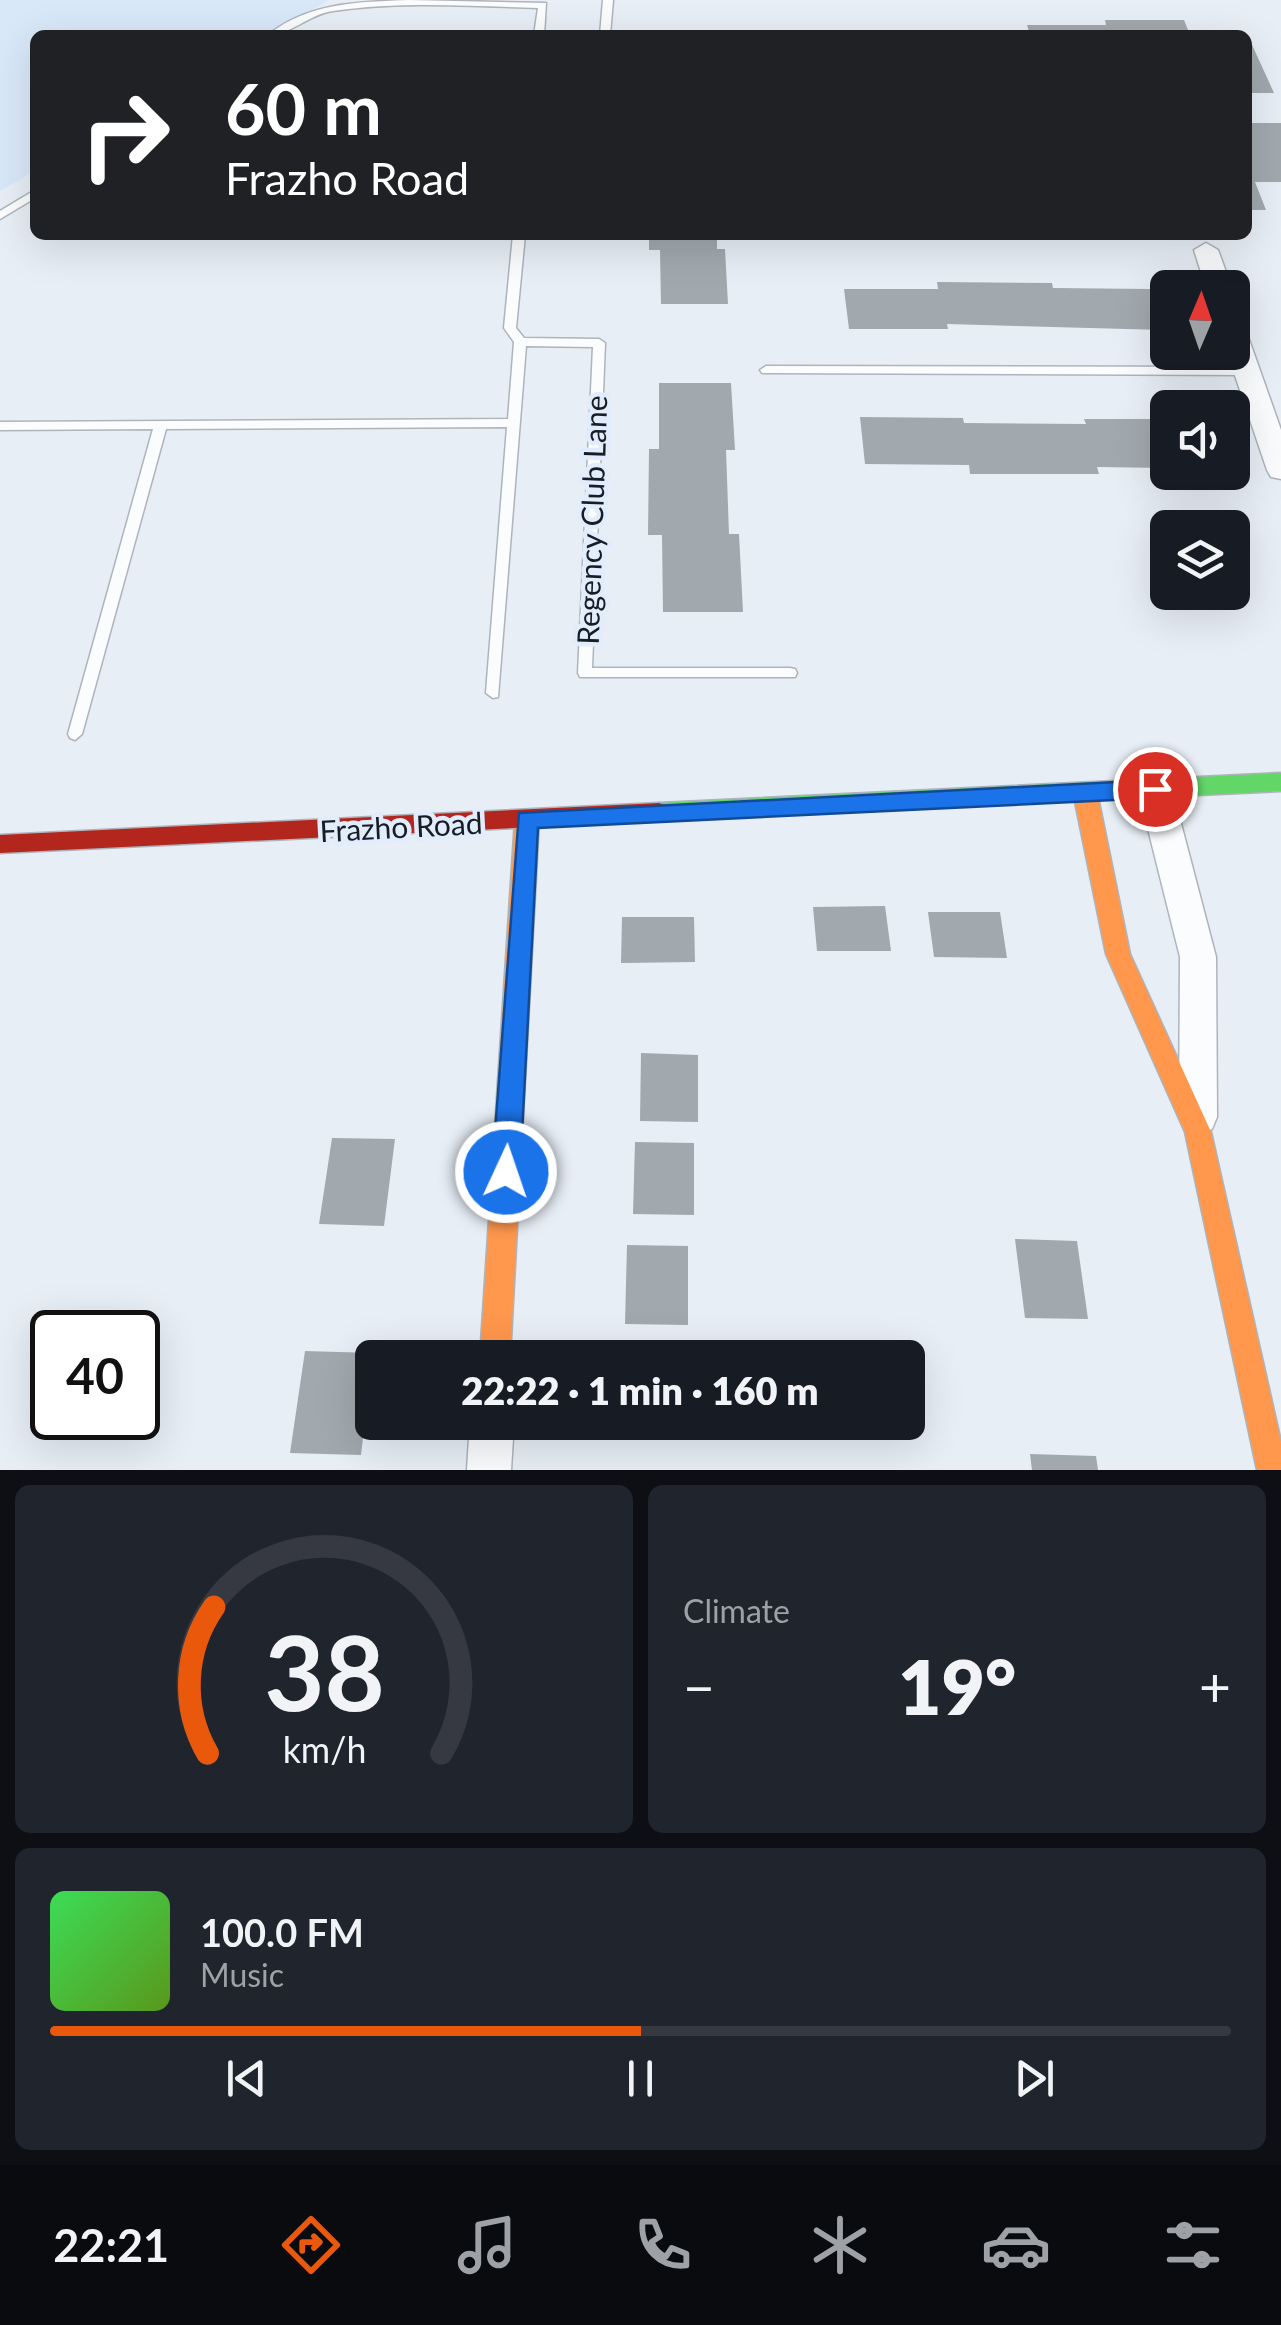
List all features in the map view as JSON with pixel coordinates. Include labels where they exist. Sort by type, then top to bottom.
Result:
[{"type":"street","points":[[1206,250],[1212,270]]},
{"type":"street","points":[[1247,371],[1281,470]]},
{"type":"street","name":"Frazho Road","points":[[0,844],[1281,782]]},
{"type":"street","points":[[1155,789],[1198,957],[1198,1132]]},
{"type":"street","points":[[1085,792],[1118,954],[1198,1132],[1272,1470]]},
{"type":"street","points":[[497,1340],[527,820]]},
{"type":"street","points":[[489,1470],[491,1440]]},
{"type":"lane","points":[[605,30],[608,0]]},
{"type":"lane","points":[[281,30],[328,8],[450,2],[543,5],[540,30]]},
{"type":"lane","points":[[0,216],[30,196]]},
{"type":"lane","points":[[492,693],[520,342],[510,328],[519,240]]},
{"type":"lane","name":"Regency Club Lane","points":[[520,342],[598,343],[585,673],[790,673]]},
{"type":"lane","points":[[766,370],[1247,371]]},
{"type":"lane","points":[[0,426],[513,423]]},
{"type":"lane","points":[[75,734],[160,424]]},
{"type":"shaded area","points":[[0,0],[329,0],[278,30],[30,30],[30,174],[0,191]]},
{"type":"building","points":[[1105,20],[1184,20],[1188,30],[1028,30],[1027,25],[1106,25]]},
{"type":"building","points":[[1252,45],[1274,93],[1252,93]]},
{"type":"building","points":[[1252,123],[1281,123],[1281,182],[1255,182],[1266,210],[1252,210]]},
{"type":"building","points":[[649,240],[717,240],[717,249],[725,249],[728,304],[661,304],[660,250],[649,250]]},
{"type":"building","points":[[937,282],[1150,289],[1150,330],[947,324],[948,329],[849,329],[844,289],[938,289]]},
{"type":"building","points":[[659,383],[731,383],[735,450],[726,450],[729,534],[739,534],[743,612],[663,612],[662,535],[648,535],[649,449],[659,449]]},
{"type":"building","points":[[860,417],[1086,424],[1084,419],[1150,419],[1150,468],[1097,467],[1099,474],[970,474],[969,465],[865,464]]},
{"type":"building","points":[[885,906],[891,951],[817,951],[813,907]]},
{"type":"building","points":[[928,912],[1000,912],[1007,958],[934,957]]},
{"type":"building","points":[[622,917],[694,917],[695,962],[621,963]]},
{"type":"building","points":[[641,1053],[698,1055],[698,1122],[640,1121]]},
{"type":"building","points":[[332,1138],[395,1139],[384,1226],[319,1224]]},
{"type":"building","points":[[635,1142],[694,1143],[694,1215],[633,1214]]},
{"type":"building","points":[[1015,1239],[1077,1241],[1088,1319],[1025,1318]]},
{"type":"building","points":[[627,1245],[688,1246],[688,1325],[625,1324]]},
{"type":"building","points":[[305,1351],[355,1352],[355,1440],[363,1440],[361,1455],[290,1453]]},
{"type":"building","points":[[1030,1454],[1096,1456],[1098,1470],[1032,1470]]},
{"type":"traffic: fast","points":[[659,812],[1281,782]]},
{"type":"traffic: slow","points":[[1085,792],[1118,954],[1198,1132],[1272,1470]]},
{"type":"traffic: slow","points":[[496,1340],[527,820]]},
{"type":"traffic: jam","points":[[0,844],[659,812]]},
{"type":"route","points":[[506,1172],[527,820],[1155,789]]}]
